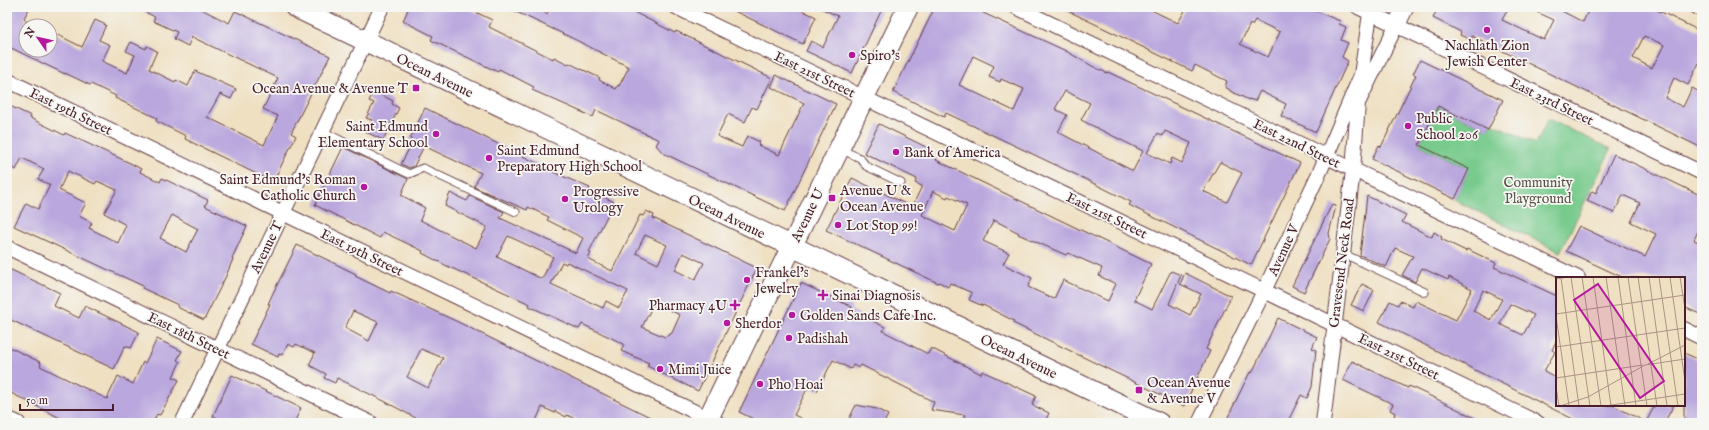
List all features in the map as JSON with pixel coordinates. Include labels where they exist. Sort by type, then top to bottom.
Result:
[{"type":"main road","name":"Ocean Avenue","points":[[295,7],[1159,423]]},
{"type":"main road","name":"Avenue U","points":[[711,421],[791,247],[865,98],[908,7]]},
{"type":"street","name":"Avenue T","points":[[182,423],[382,7]]},
{"type":"street","name":"East 21st Street","points":[[676,7],[1538,423]]},
{"type":"street","name":"East 22nd Street","points":[[1016,7],[1576,277]]},
{"type":"street","points":[[1396,26],[1405,7]]},
{"type":"street","points":[[1697,7],[1702,9]]},
{"type":"street","name":"Avenue V","points":[[1199,423],[1264,291],[1361,75],[1366,9]]},
{"type":"street","name":"East 23rd Street","points":[[1366,9],[1396,26],[1702,173]]},
{"type":"street","name":"Gravesend Neck Road","points":[[1323,423],[1333,324],[1353,170],[1358,103],[1396,26]]},
{"type":"street","name":"East 19th Street","points":[[7,80],[711,421]]},
{"type":"street","name":"East 18th Street","points":[[7,247],[371,423]]},
{"type":"street","points":[[1685,330],[1702,338]]},
{"type":"street","points":[[7,418],[18,423]]},
{"type":"lane","points":[[322,131],[409,174],[423,168],[516,212]]},
{"type":"lane","points":[[839,149],[860,158],[866,166],[901,183]]},
{"type":"lane","points":[[1342,252],[1425,292]]},
{"type":"green space","name":"Community Playground","points":[[1438,106],[1488,130],[1492,123],[1536,144],[1548,119],[1611,149],[1560,252],[1454,200],[1469,169],[1419,145]]},
{"type":"building","points":[[10,7],[30,7],[24,18],[18,18],[18,51],[7,46],[7,13]]},
{"type":"building","points":[[135,7],[197,7],[229,23],[235,11],[330,56],[291,133],[296,136],[273,182],[185,139],[186,136],[156,121],[157,118],[115,98],[116,96],[32,58],[58,58],[58,35],[82,47],[95,20],[106,25],[99,40],[110,45],[102,61],[127,73],[135,55],[126,51],[131,42],[146,49],[147,46],[157,51],[149,69],[175,82],[176,80],[188,86],[195,71],[236,89],[231,99],[220,94],[207,117],[264,145],[278,116],[263,109],[278,78],[192,37],[188,46],[174,39],[177,32],[153,21],[155,17]]},
{"type":"building","points":[[409,7],[465,7],[492,20],[489,27],[553,59],[554,57],[568,64],[569,63],[600,78],[599,80],[616,89],[629,67],[506,7],[532,7],[547,14],[551,7],[624,7],[675,33],[676,31],[772,78],[757,109],[752,107],[745,122],[728,114],[717,136],[742,147],[747,136],[760,142],[758,145],[779,155],[804,103],[771,87],[776,75],[836,104],[785,211],[663,153],[656,145],[659,140],[596,110],[593,117],[532,90],[534,87],[499,69],[498,72],[431,40],[433,36],[403,21]]},
{"type":"building","points":[[726,7],[795,7],[816,17],[803,44]]},
{"type":"building","points":[[818,7],[883,7],[852,73],[806,51],[811,41],[823,47],[838,16]]},
{"type":"building","points":[[935,7],[976,7],[982,10],[981,12],[1064,50],[1094,67],[1107,73],[1108,72],[1300,163],[1251,265],[1129,205],[1131,202],[1081,177],[946,113],[944,117],[893,92]],"holes":[[[973,56],[994,66],[989,77],[1000,82],[1001,79],[1024,89],[1014,111],[959,85]],[[1065,91],[1090,103],[1081,120],[1143,151],[1133,171],[1058,132],[1067,115],[1055,109]],[[1165,131],[1191,143],[1182,163],[1172,158],[1170,164],[1147,153],[1158,133],[1163,136]],[[1220,162],[1242,173],[1227,202],[1203,191]]]},
{"type":"building","points":[[1060,7],[1145,7],[1178,23],[1187,7],[1306,7],[1340,21],[1339,24],[1346,27],[1341,40],[1348,43],[1342,57],[1348,61],[1316,132],[1281,116],[1286,104],[1260,91],[1255,101],[1249,100],[1225,87],[1227,81],[1195,65],[1192,71]],"holes":[[[1255,20],[1280,32],[1268,57],[1240,44],[1250,24],[1252,25]]]},
{"type":"building","points":[[1438,7],[1509,7],[1502,20],[1544,40],[1554,20],[1526,7],[1554,7],[1583,22],[1590,7],[1651,7],[1702,32],[1702,64],[1699,63],[1688,85],[1674,78],[1665,98],[1683,107],[1692,88],[1702,93],[1702,148],[1472,36],[1471,40],[1460,35],[1461,32],[1433,18]],"holes":[[[1644,36],[1664,45],[1652,68],[1633,58]]]},
{"type":"building","name":"Public School 206","points":[[1420,60],[1503,100],[1488,130],[1438,106],[1419,145],[1469,169],[1455,199],[1372,159],[1379,145],[1381,147],[1416,75],[1413,74]]},
{"type":"building","points":[[374,91],[393,101],[392,104],[399,108],[383,140],[366,132],[372,120],[366,118],[374,103],[369,101]]},
{"type":"building","points":[[10,106],[64,135],[65,133],[132,164],[141,169],[140,172],[160,182],[162,178],[208,200],[205,206],[247,226],[232,258],[233,259],[226,276],[204,320],[177,307],[178,305],[142,288],[143,286],[14,226],[26,203],[38,209],[50,185],[38,179],[44,169],[22,158],[16,170],[7,165],[7,111]],"holes":[[[68,171],[95,184],[97,181],[117,190],[104,213],[126,225],[118,243],[89,228],[92,223],[79,216],[86,203],[59,190]],[[172,215],[198,229],[186,252],[160,238]]]},
{"type":"building","points":[[425,108],[547,168],[546,169],[590,188],[589,190],[614,202],[589,252],[591,253],[588,259],[612,271],[640,215],[643,216],[646,211],[654,215],[653,218],[757,268],[698,391],[647,366],[649,363],[621,351],[624,344],[582,324],[579,329],[529,306],[530,304],[445,265],[422,253],[423,251],[383,232],[380,238],[315,205],[343,147],[408,179],[401,195],[425,208],[420,220],[476,248],[487,227],[445,206],[450,193],[467,201],[470,196],[504,212],[500,218],[576,253],[583,238],[547,220],[549,217],[528,207],[527,210],[474,187],[481,173],[424,146],[414,166],[409,168],[401,164],[413,141],[410,139]],"holes":[[[645,235],[667,245],[658,264],[636,253]],[[508,236],[553,257],[542,279],[497,257]],[[683,253],[704,263],[695,280],[675,270]],[[562,262],[566,264],[567,262],[628,291],[619,308],[606,301],[603,308],[551,284]],[[653,305],[662,309],[663,307],[680,315],[672,333],[665,337],[642,327]]]},
{"type":"building","points":[[879,124],[928,148],[926,154],[937,159],[936,160],[1151,264],[1134,300],[1152,309],[1171,271],[1181,275],[1169,304],[1190,315],[1201,294],[1180,284],[1185,273],[1231,296],[1206,349],[1210,351],[1184,406],[1013,323],[1014,321],[983,305],[969,300],[972,293],[950,283],[948,287],[939,282],[938,283],[826,230],[852,178],[912,207],[922,186],[915,183],[917,179],[864,153]],"holes":[[[933,191],[967,205],[955,231],[922,215]],[[994,220],[1019,233],[1018,234],[1066,255],[1068,253],[1102,268],[1099,276],[1116,284],[1108,301],[1063,280],[1054,299],[1028,287],[1032,278],[1003,264],[1009,253],[983,241]]]},
{"type":"building","points":[[1614,154],[1702,196],[1702,222],[1694,240],[1702,244],[1702,315],[1685,307],[1685,277],[1622,277],[1566,251],[1579,226],[1645,257],[1656,234],[1631,222],[1640,203],[1623,195],[1614,213],[1587,201],[1592,191],[1596,193]]},
{"type":"building","points":[[1367,196],[1406,215],[1402,222],[1432,237],[1434,232],[1442,237],[1441,239],[1466,251],[1467,249],[1496,263],[1494,267],[1556,296],[1556,341],[1552,350],[1555,352],[1544,371],[1556,377],[1556,406],[1614,406],[1646,422],[1654,406],[1673,406],[1664,423],[1581,423],[1379,322],[1390,301],[1398,305],[1400,301],[1413,307],[1416,301],[1456,320],[1472,289],[1449,277],[1448,280],[1422,268],[1415,282],[1402,275],[1413,256],[1395,248],[1386,267],[1360,255]],"holes":[[[1483,290],[1502,299],[1491,320],[1473,311]],[[1510,304],[1534,315],[1523,335],[1500,324]]]},
{"type":"building","points":[[1332,204],[1336,206],[1329,233],[1330,239],[1304,292],[1292,286]]},
{"type":"building","points":[[297,245],[356,274],[355,276],[390,293],[391,291],[458,322],[662,423],[584,423],[567,415],[566,417],[555,411],[555,413],[542,407],[535,423],[425,423],[337,378],[335,383],[324,378],[326,374],[309,365],[315,353],[296,344],[294,347],[288,344],[282,355],[279,354],[278,357],[251,344],[270,304],[268,304]],"holes":[[[353,311],[378,322],[369,341],[345,328]],[[421,349],[443,358],[428,388],[407,377]]]},
{"type":"building","points":[[7,268],[60,293],[54,306],[79,318],[85,306],[139,332],[131,348],[125,346],[114,369],[7,318]]},
{"type":"building","points":[[801,283],[852,307],[851,310],[885,327],[883,331],[928,354],[931,348],[981,374],[982,371],[1036,396],[1032,405],[1049,413],[1044,423],[961,423],[965,415],[931,410],[934,402],[861,365],[859,368],[853,365],[851,369],[833,360],[817,391],[808,387],[794,415],[811,423],[762,423],[739,412]]},
{"type":"building","points":[[1362,284],[1374,290],[1364,311],[1351,305]]},
{"type":"building","points":[[1278,318],[1317,337],[1312,348],[1316,350],[1312,387],[1307,398],[1301,395],[1287,423],[1225,423],[1250,372],[1252,373]]},
{"type":"building","points":[[157,339],[182,351],[177,360],[180,362],[173,377],[179,380],[160,415],[157,414],[153,423],[70,423],[7,391],[7,346],[40,362],[40,366],[107,399],[118,376],[133,384],[143,362],[145,363]]},
{"type":"building","points":[[1685,353],[1702,361],[1702,423],[1684,423]]},
{"type":"building","points":[[1352,361],[1408,388],[1409,386],[1485,423],[1407,423],[1394,416],[1395,413],[1390,410],[1393,404],[1343,380]]},
{"type":"building","points":[[232,375],[301,408],[294,423],[215,423],[218,418],[213,416]]},
{"type":"building","points":[[856,405],[877,409],[888,415],[884,423],[847,423]]},
{"type":"place","name":"Nachlath Zion Jewish Center","points":[[1487,30]]},
{"type":"place","name":"Spiro's","points":[[852,55]]},
{"type":"place","name":"Ocean Avenue & Avenue T","points":[[416,88]]},
{"type":"place","name":"Public School 206","points":[[1408,126]]},
{"type":"place","name":"Saint Edmund Elementary School","points":[[436,134]]},
{"type":"place","name":"Bank of America","points":[[896,152]]},
{"type":"place","name":"Saint Edmund Preparatory High School","points":[[489,158]]},
{"type":"place","name":"Saint Edmund's Roman Catholic Church","points":[[364,187]]},
{"type":"place","name":"Avenue U & Ocean Avenue","points":[[832,198]]},
{"type":"place","name":"Progressive Urology","points":[[565,199]]},
{"type":"place","name":"Lot Stop 99!","points":[[838,225]]},
{"type":"place","name":"Frankel's Jewelry","points":[[747,280]]},
{"type":"place","name":"Sinai Diagnosis","points":[[823,295]]},
{"type":"place","name":"Pharmacy 4U","points":[[735,305]]},
{"type":"place","name":"Golden Sands Cafe Inc.","points":[[792,315]]},
{"type":"place","name":"Sherdor","points":[[727,323]]},
{"type":"place","name":"Padishah","points":[[789,338]]},
{"type":"place","name":"Mimi Juice","points":[[660,369]]},
{"type":"place","name":"Pho Hoai","points":[[760,384]]},
{"type":"place","name":"Ocean Avenue & Avenue V","points":[[1139,390]]}]
